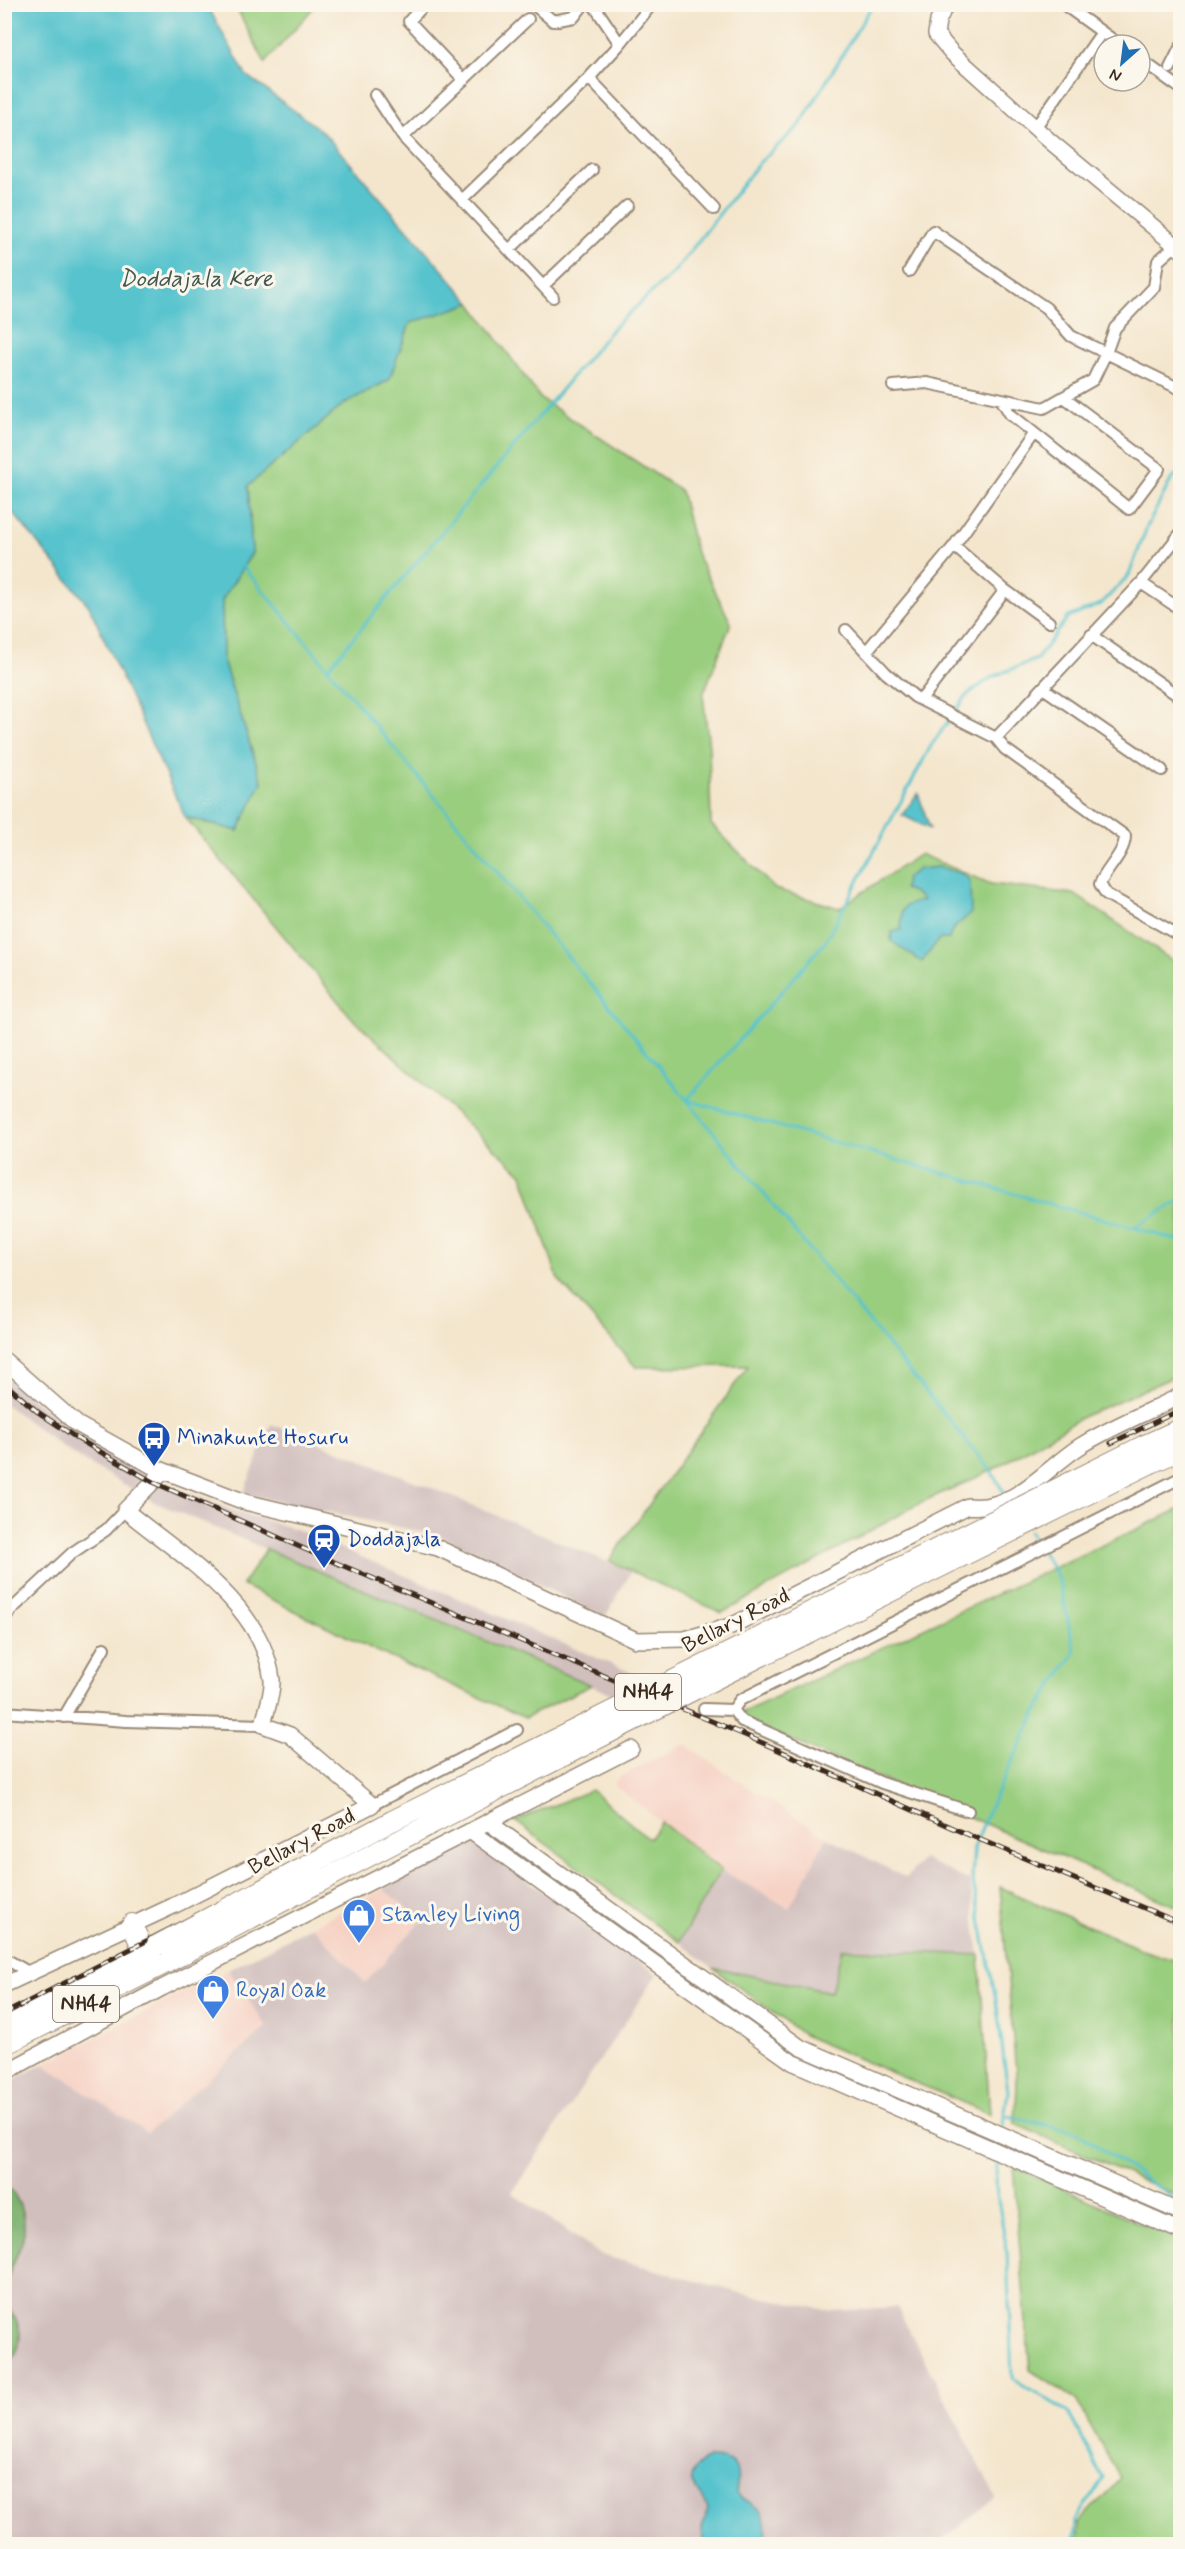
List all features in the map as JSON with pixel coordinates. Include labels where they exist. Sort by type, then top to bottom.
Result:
[{"type":"highway","name":"Bellary Road","points":[[4,2045],[168,1962],[394,1841],[1148,1454],[1180,1429]]},
{"type":"highway","name":"Bellary Road","points":[[150,1949],[392,1821],[1148,1454],[1180,1450]]},
{"type":"highway","points":[[132,1924],[150,1949]]},
{"type":"highway","name":"NH44","points":[[4,2025],[150,1949]]},
{"type":"street","points":[[425,4],[409,21],[464,80]]},
{"type":"street","points":[[532,4],[553,21],[574,16],[584,4]]},
{"type":"street","points":[[593,4],[620,44]]},
{"type":"street","points":[[462,200],[589,78],[652,4]]},
{"type":"street","points":[[893,386],[927,383],[1044,408],[1093,380],[1106,353],[1114,328],[1154,287],[1158,261],[1178,247],[1035,128],[952,53],[936,33],[938,21],[946,4]]},
{"type":"street","points":[[1035,128],[1102,32],[1063,4]]},
{"type":"street","points":[[403,137],[528,19]]},
{"type":"street","points":[[1170,68],[1180,48]]},
{"type":"street","points":[[1152,67],[1180,87]]},
{"type":"street","points":[[589,78],[714,209]]},
{"type":"street","points":[[375,95],[403,137],[553,297]]},
{"type":"street","points":[[509,250],[592,170]]},
{"type":"street","points":[[543,286],[627,206]]},
{"type":"street","points":[[909,271],[933,231],[1046,308],[1071,336],[1180,389]]},
{"type":"street","points":[[1001,399],[1010,414],[1129,509],[1159,469],[1064,397]]},
{"type":"street","points":[[866,652],[954,546],[1034,433]]},
{"type":"street","points":[[996,738],[1141,583],[1180,534]]},
{"type":"street","points":[[954,546],[1005,590],[1049,622]]},
{"type":"street","points":[[1141,583],[1180,608]]},
{"type":"street","points":[[921,700],[1005,590]]},
{"type":"street","points":[[846,630],[886,673],[921,700],[996,738],[1005,749],[1125,836],[1125,843],[1100,884],[1106,894],[1180,936]]},
{"type":"street","points":[[1092,635],[1180,697]]},
{"type":"street","points":[[1043,688],[1162,770]]},
{"type":"street","points":[[4,1360],[77,1424],[164,1471],[245,1502],[438,1548],[636,1640],[685,1639],[730,1626],[968,1506],[980,1507],[1002,1501],[1031,1485],[1081,1446],[1180,1396]]},
{"type":"street","points":[[5,1617],[72,1553],[106,1530],[164,1471]]},
{"type":"street","points":[[733,1710],[740,1700],[1180,1478]]},
{"type":"street","points":[[125,1510],[211,1580],[244,1614],[256,1632],[272,1681],[263,1725]]},
{"type":"street","points":[[64,1717],[104,1648]]},
{"type":"street","points":[[704,1709],[733,1710],[742,1721],[882,1783],[968,1811]]},
{"type":"street","points":[[4,1712],[126,1721],[263,1725],[290,1735],[372,1805]]},
{"type":"street","points":[[4,1985],[173,1906],[517,1730]]},
{"type":"street","points":[[4,2073],[162,1988],[631,1749]]},
{"type":"street","points":[[488,1822],[800,2047],[1180,2212]]},
{"type":"street","points":[[470,1831],[792,2062],[1180,2231]]},
{"type":"street","points":[[4,1958],[30,1973]]},
{"type":"shaded area","points":[[4,1375],[47,1411],[90,1441],[177,1489],[237,1512],[298,1530],[653,1682],[621,1698],[154,1502],[71,1453],[5,1404]]},
{"type":"shaded area","points":[[271,1424],[434,1489],[631,1572],[605,1617],[440,1536],[243,1494]]},
{"type":"shaded area","points":[[685,1744],[747,1787],[827,1837],[789,1908],[721,1870],[613,1784],[621,1776]]},
{"type":"shaded area","points":[[827,1837],[906,1878],[923,1859],[970,1881],[979,1955],[842,1949],[831,1992],[713,1968],[679,1942],[721,1870],[789,1908]]},
{"type":"shaded area","points":[[473,1841],[657,1974],[512,2193],[601,2255],[740,2293],[832,2311],[897,2307],[996,2497],[938,2544],[5,2544],[5,2084],[43,2064],[147,2133],[267,2027],[228,1970],[312,1926],[365,1983],[422,1920],[383,1889]]},
{"type":"shaded area","points":[[383,1889],[422,1920],[365,1983],[312,1926]]},
{"type":"shaded area","points":[[228,1970],[268,2027],[147,2134],[43,2064]]},
{"type":"green space","points":[[235,5],[316,5],[265,63]]},
{"type":"green space","points":[[471,303],[541,399],[681,491],[696,553],[731,623],[703,695],[709,747],[711,824],[775,889],[839,908],[920,854],[991,884],[1074,894],[1180,966],[1180,1374],[1084,1416],[991,1471],[924,1501],[722,1613],[609,1561],[748,1366],[636,1367],[558,1279],[522,1174],[351,1017],[185,817],[238,831],[262,782],[223,661],[222,600],[252,553],[248,486],[345,403],[389,380],[410,323]]},
{"type":"green space","points":[[1180,1509],[1180,1908],[735,1716]]},
{"type":"green space","points":[[266,1549],[591,1685],[525,1718],[387,1656],[242,1585]]},
{"type":"green space","points":[[591,1790],[649,1839],[661,1822],[721,1870],[679,1942],[515,1821]]},
{"type":"green space","points":[[1000,1887],[1145,1951],[1180,1962],[1180,2197],[1015,2124],[1017,2084]]},
{"type":"green space","points":[[842,1949],[979,1955],[990,2114],[805,2036],[713,1968],[831,1992]]},
{"type":"green space","points":[[1013,2166],[1180,2241],[1180,2544],[1077,2544],[1079,2523],[1120,2478],[1076,2400],[1030,2370]]},
{"type":"green space","points":[[5,2185],[18,2200],[24,2222],[24,2232],[5,2287]]},
{"type":"green space","points":[[5,2296],[20,2335],[14,2358],[5,2373]]},
{"type":"water","name":"Doddajala Kere","points":[[4,5],[207,5],[246,75],[323,132],[471,303],[410,323],[389,380],[345,403],[248,486],[252,553],[222,600],[223,661],[262,782],[238,831],[185,817],[89,606],[5,503]]},
{"type":"water","points":[[918,793],[930,829],[902,815]]},
{"type":"water","points":[[938,867],[963,874],[970,881],[971,913],[952,930],[949,939],[939,939],[922,962],[891,941],[892,932],[901,930],[902,912],[905,906],[923,900],[913,892],[904,889],[906,878],[919,869]]},
{"type":"water","points":[[708,2458],[724,2460],[734,2466],[738,2477],[736,2493],[757,2508],[766,2522],[764,2544],[705,2544],[702,2528],[708,2509],[691,2478],[692,2473]]},
{"type":"waterway","points":[[328,668],[614,327],[675,271],[759,163],[800,125],[873,4]]},
{"type":"waterway","points":[[954,713],[968,694],[992,677],[1037,659],[1067,618],[1101,604],[1129,575],[1147,527],[1171,480],[1180,472]]},
{"type":"waterway","points":[[241,564],[687,1100],[991,1471],[1006,1496]]},
{"type":"waterway","points":[[950,719],[932,744],[825,942],[687,1100],[1180,1241]]},
{"type":"waterway","points":[[1134,1227],[1180,1201]]},
{"type":"waterway","points":[[1029,1532],[1038,1546]]},
{"type":"waterway","points":[[1002,2131],[1008,2091],[996,2000],[972,1877],[974,1848],[989,1809],[1039,1707],[1075,1652],[1058,1577],[1042,1552]]},
{"type":"waterway","points":[[1004,2115],[1077,2132],[1180,2203]]},
{"type":"waterway","points":[[998,2158],[995,2182],[1007,2251],[1012,2378],[1068,2412],[1103,2478],[1076,2521],[1074,2544]]},
{"type":"railway","points":[[4,1383],[38,1412],[78,1439],[153,1482],[327,1559],[747,1736],[957,1830],[1180,1923]]},
{"type":"railway","points":[[1111,1443],[1180,1410]]},
{"type":"railway","points":[[4,2014],[456,1782],[934,1544]]},
{"type":"place","name":"Minakunte Hosuru","points":[[154,1467]]},
{"type":"place","name":"Doddajala","points":[[324,1569]]},
{"type":"place","name":"Stanley Living","points":[[359,1944]]},
{"type":"place","name":"Royal Oak","points":[[213,2020]]}]
